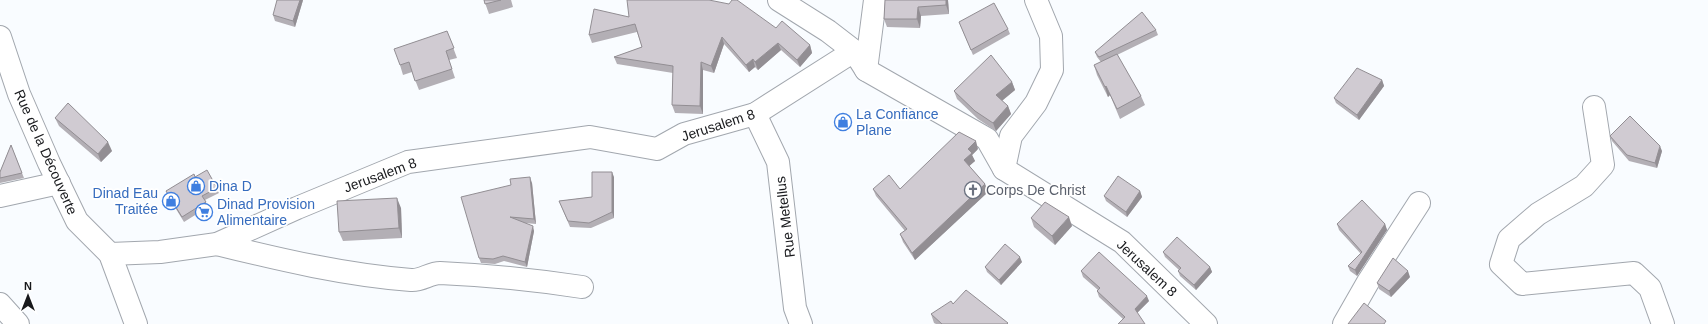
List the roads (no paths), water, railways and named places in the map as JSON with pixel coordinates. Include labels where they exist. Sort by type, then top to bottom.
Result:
[{"type":"street","points":[[779,0],[828,31],[854,51]]},
{"type":"street","points":[[866,70],[875,0]]},
{"type":"street","points":[[1004,169],[1011,136],[1036,103],[1052,70],[1051,36],[1036,0]]},
{"type":"street","name":"Rue de la Découverte","points":[[0,37],[19,94],[77,221],[110,254],[136,324]]},
{"type":"street","name":"Jerusalem 8","points":[[110,254],[160,252],[217,244],[297,208],[408,162],[590,137],[657,149],[684,134],[756,114],[854,51],[866,70],[987,139],[1004,169],[1122,242],[1206,324]]},
{"type":"street","points":[[1594,107],[1603,165],[1584,186],[1538,214],[1509,239],[1501,264],[1522,284],[1634,273],[1650,288],[1663,324]]},
{"type":"street","name":"Rue Metellus","points":[[756,114],[778,162],[795,308],[800,324]]},
{"type":"street","points":[[0,196],[59,183]]},
{"type":"street","points":[[1344,324],[1368,282],[1418,203]]},
{"type":"street","points":[[217,244],[267,256],[341,270],[413,280],[438,273],[520,278],[582,287]]},
{"type":"street","points":[[0,304],[18,324]]},
{"type":"place","name":"La Confiance Plane","points":[[843,122]]},
{"type":"place","name":"Dina D","points":[[196,186]]},
{"type":"place","name":"Corps De Christ","points":[[973,190]]},
{"type":"place","name":"Dinad Eau Traitée","points":[[171,201]]},
{"type":"place","name":"Dinad Provision Alimentaire","points":[[204,212]]}]
